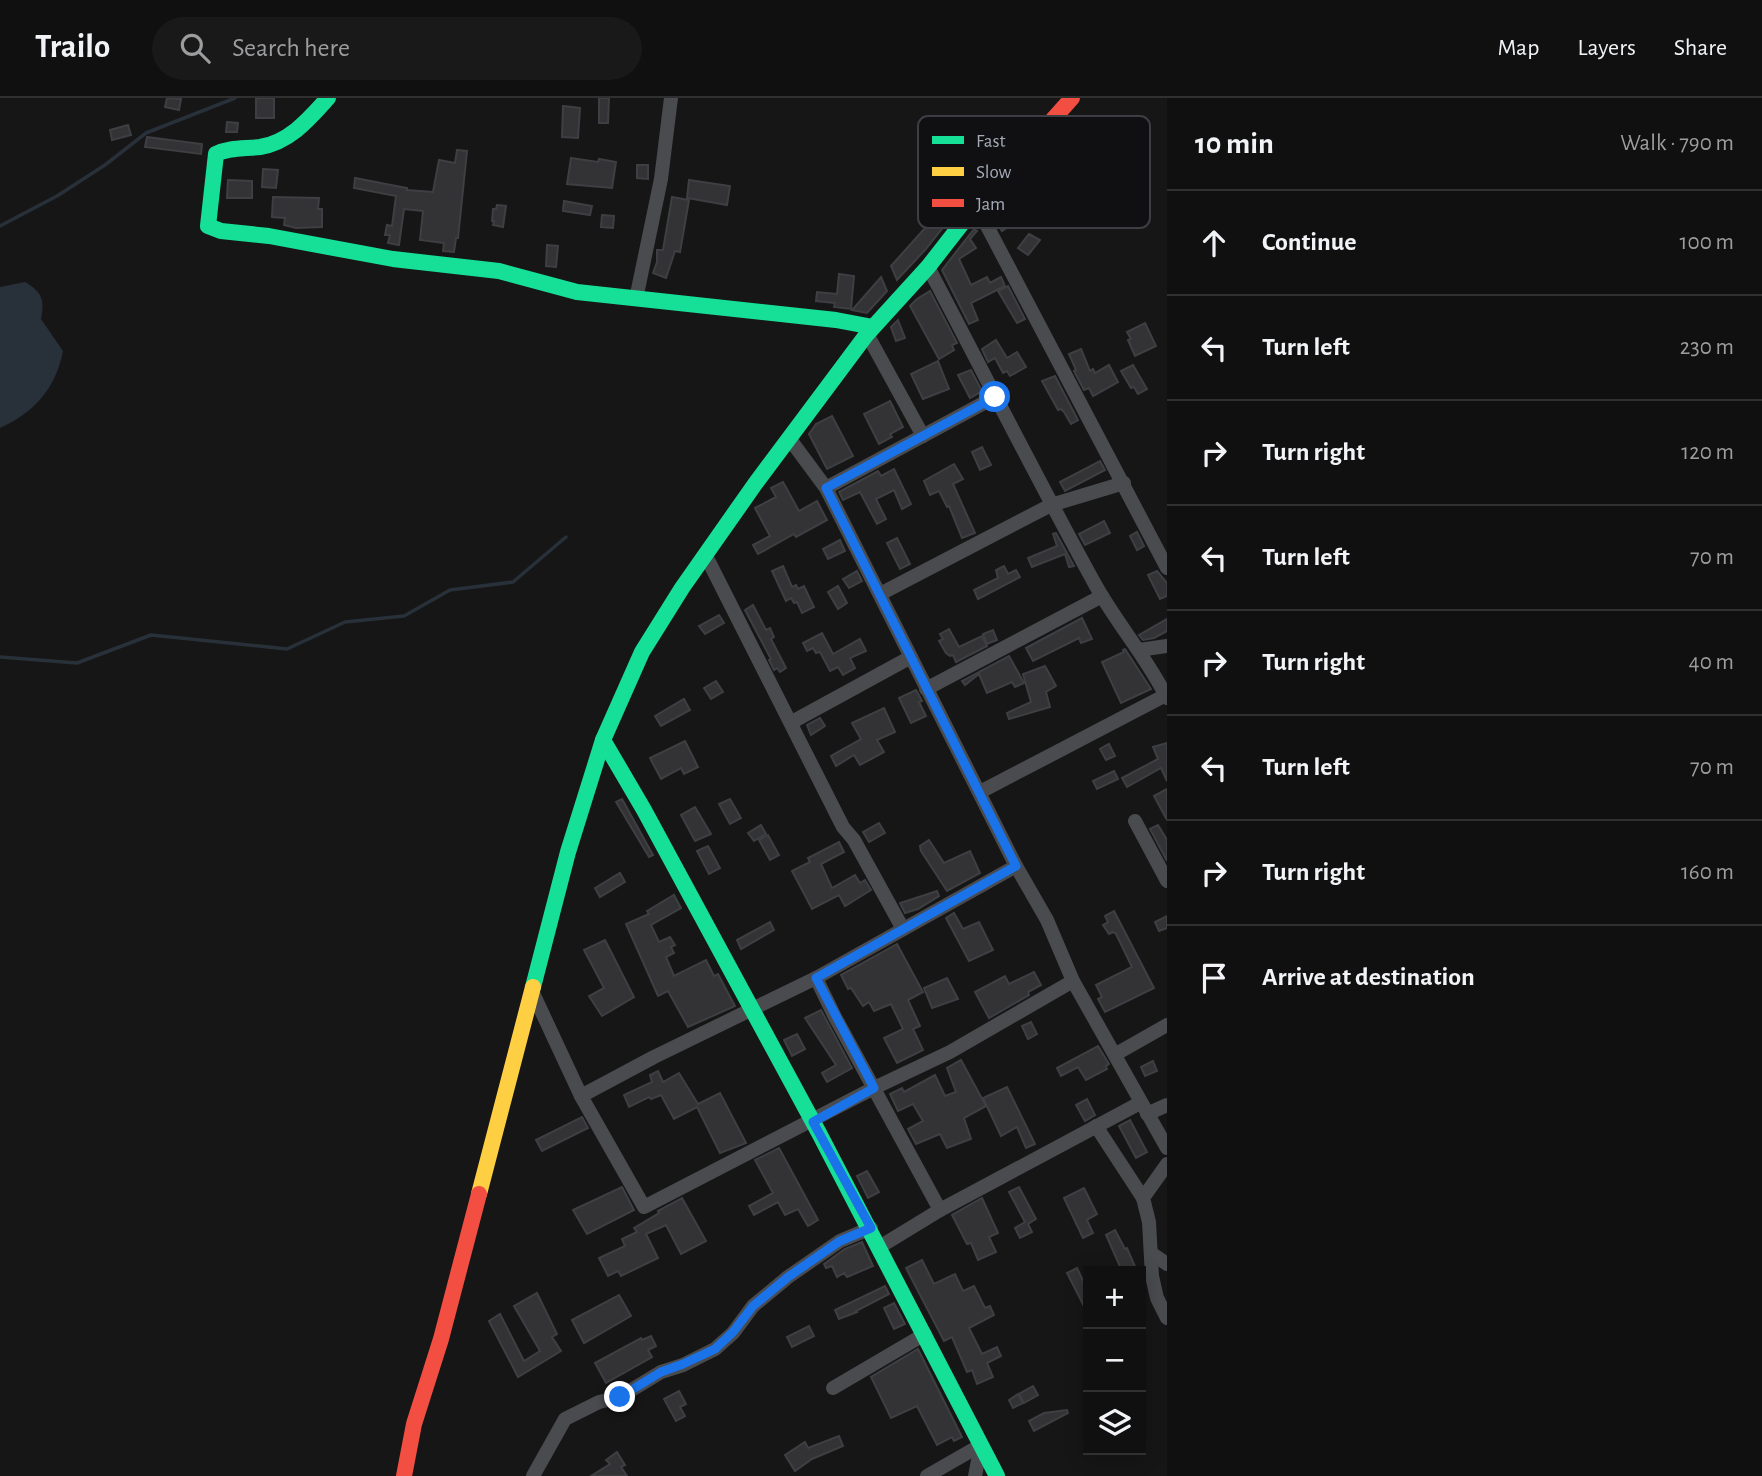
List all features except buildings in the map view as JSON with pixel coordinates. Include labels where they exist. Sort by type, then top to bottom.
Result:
[{"type":"street","points":[[328,98],[302,127],[278,142],[265,146],[222,150],[216,154],[208,226],[221,231],[280,237],[393,259],[499,271],[564,290],[836,320],[870,330],[923,436]]},
{"type":"street","points":[[636,299],[661,179],[671,98]]},
{"type":"street","points":[[1056,116],[1072,98]]},
{"type":"street","points":[[404,1476],[414,1424],[441,1339],[568,852],[603,740],[642,652],[682,588],[789,438],[870,330],[928,267],[958,228]]},
{"type":"street","points":[[988,228],[1167,568]]},
{"type":"street","points":[[928,267],[1051,505],[1102,596],[1167,695],[980,792]]},
{"type":"street","points":[[826,488],[995,397]]},
{"type":"street","points":[[789,438],[826,488],[1016,866],[1047,920],[1073,981],[1167,1148]]},
{"type":"street","points":[[880,594],[1051,505],[1124,483]]},
{"type":"street","points":[[706,556],[844,827],[904,929]]},
{"type":"street","points":[[926,688],[1102,596]]},
{"type":"street","points":[[1139,650],[1167,646]]},
{"type":"street","points":[[792,722],[911,657]]},
{"type":"street","points":[[603,740],[643,806],[881,1246],[997,1476]]},
{"type":"street","points":[[1135,821],[1167,881]]},
{"type":"street","points":[[581,1096],[816,978],[1016,866]]},
{"type":"street","points":[[816,978],[940,1210]]},
{"type":"street","points":[[533,991],[581,1096],[644,1207],[813,1122],[874,1088],[950,1052],[1073,981]]},
{"type":"street","points":[[1116,1054],[1167,1025]]},
{"type":"street","points":[[881,1246],[940,1210],[1096,1126],[1144,1109],[1167,1105]]},
{"type":"street","points":[[1096,1126],[1143,1198],[1149,1222],[1152,1276],[1157,1298],[1167,1318]]},
{"type":"street","points":[[1143,1198],[1167,1164]]},
{"type":"street","points":[[533,1476],[565,1419],[598,1402],[620,1397],[661,1372],[715,1349],[733,1332],[753,1306],[788,1277],[840,1241],[871,1228]]},
{"type":"street","points":[[1151,1253],[1167,1264]]},
{"type":"street","points":[[833,1388],[925,1334]]},
{"type":"street","points":[[927,1476],[981,1446]]},
{"type":"street","points":[[975,1476],[981,1446]]},
{"type":"shaded area","points":[[25,282],[41,297],[41,319],[63,351],[55,377],[42,398],[23,415],[0,428],[0,287]]},
{"type":"waterway","points":[[0,226],[57,196],[105,165],[146,133],[235,98]]},
{"type":"waterway","points":[[0,657],[77,663],[151,635],[287,649],[345,622],[404,616],[450,590],[513,582],[566,537]]},
{"type":"traffic: fast","points":[[328,98],[298,129],[281,140],[260,147],[232,149],[216,154],[208,226],[221,231],[269,236],[393,259],[499,271],[577,292],[836,320],[873,327]]},
{"type":"traffic: fast","points":[[533,987],[568,852],[603,740],[642,652],[682,588],[755,484],[867,334],[928,267],[958,228]]},
{"type":"traffic: fast","points":[[603,740],[644,810],[819,1133],[997,1476]]},
{"type":"traffic: slow","points":[[479,1194],[533,987]]},
{"type":"traffic: jam","points":[[1056,116],[1072,98]]},
{"type":"traffic: jam","points":[[404,1476],[414,1424],[441,1339],[479,1194]]},
{"type":"route","points":[[620,1397],[661,1372],[715,1349],[733,1332],[753,1306],[788,1277],[840,1241],[871,1228],[813,1122],[874,1088],[816,978],[1016,866],[826,488],[995,397]]}]
